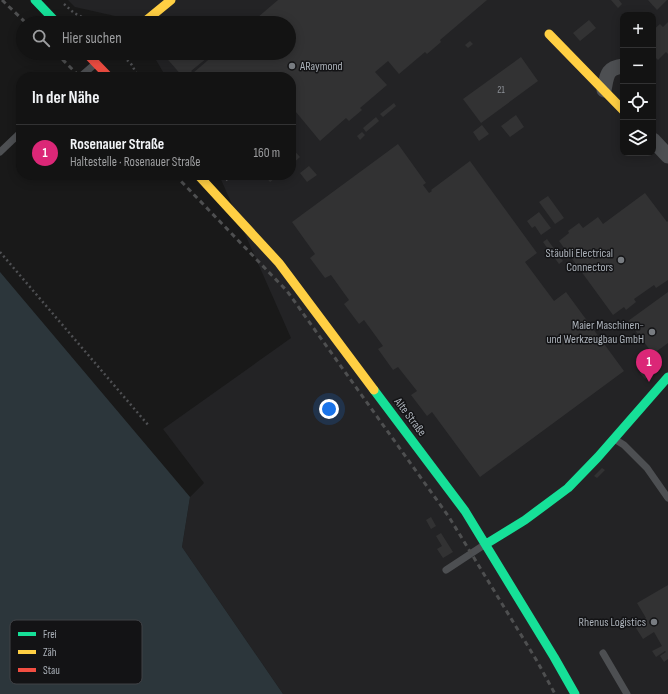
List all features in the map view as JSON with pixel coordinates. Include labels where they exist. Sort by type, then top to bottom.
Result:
[{"type":"street","points":[[34,0],[50,16]]},
{"type":"street","points":[[152,16],[171,0]]},
{"type":"street","points":[[549,34],[620,107]]},
{"type":"street","points":[[99,60],[106,72]]},
{"type":"street","points":[[604,90],[607,74],[615,67],[620,66]]},
{"type":"street","points":[[656,143],[668,156]]},
{"type":"street","name":"Alte Straße","points":[[203,180],[279,263],[465,511],[575,694]]},
{"type":"street","points":[[486,544],[525,520],[568,488],[614,439],[668,376]]},
{"type":"lane","points":[[86,72],[99,60]]},
{"type":"lane","points":[[0,152],[16,137]]},
{"type":"lane","points":[[614,439],[624,445],[647,468],[668,498]]},
{"type":"lane","points":[[446,570],[486,544]]},
{"type":"lane","points":[[603,653],[626,694]]},
{"type":"path","points":[[59,0],[74,13],[80,16]]},
{"type":"path","points":[[127,60],[136,72]]},
{"type":"path","points":[[0,252],[149,426]]},
{"type":"shaded area","points":[[68,0],[668,0],[668,694],[283,694],[182,547],[190,497],[204,483],[163,429],[291,338],[221,180],[296,180],[296,72],[163,72],[156,60],[296,60],[296,16],[115,16],[75,7]]},
{"type":"shaded area","points":[[0,272],[190,497],[182,547],[283,694],[0,694]]},
{"type":"building","name":"ARaymond","points":[[278,0],[487,0],[440,40],[441,42],[427,54],[425,52],[399,74],[388,61],[375,72],[387,85],[360,108],[362,110],[349,121],[346,118],[320,141],[296,112],[296,72],[194,72],[208,60],[296,60],[296,16],[259,16]]},
{"type":"building","points":[[611,0],[619,0],[622,4],[618,8]]},
{"type":"building","points":[[648,0],[667,0],[657,10]]},
{"type":"building","points":[[589,20],[596,28],[580,41],[573,33]]},
{"type":"building","points":[[668,22],[668,54],[666,52],[658,60],[656,58],[656,27],[660,24],[663,27]]},
{"type":"building","points":[[470,41],[473,44],[468,48],[465,45]]},
{"type":"building","points":[[521,57],[538,81],[481,123],[463,99]]},
{"type":"building","name":"ARaymond","points":[[168,60],[204,60],[191,71],[192,72],[179,72]]},
{"type":"building","points":[[394,103],[396,106],[383,117],[380,114]]},
{"type":"building","points":[[516,115],[524,127],[510,137],[501,126]]},
{"type":"building","points":[[376,117],[379,121],[366,132],[363,128]]},
{"type":"building","points":[[482,125],[489,134],[479,141],[473,132]]},
{"type":"building","points":[[362,132],[365,135],[360,140],[357,136]]},
{"type":"building","points":[[398,144],[426,183],[423,185],[429,193],[470,161],[537,253],[525,262],[554,301],[566,292],[624,371],[480,477],[432,412],[427,416],[411,395],[417,391],[398,367],[393,370],[378,349],[383,346],[364,320],[359,324],[344,304],[349,300],[331,275],[325,278],[310,258],[315,254],[292,222]]},
{"type":"building","points":[[296,153],[300,157],[296,161]]},
{"type":"building","points":[[309,166],[317,175],[307,182],[300,173]]},
{"type":"building","name":"Stäubli Electrical Connectors","points":[[645,193],[667,222],[668,221],[668,280],[656,288],[654,285],[634,299],[636,302],[626,310],[624,307],[613,315],[559,241],[569,233],[568,231],[579,223],[583,228],[598,217],[603,224]]},
{"type":"building","points":[[548,196],[564,218],[555,224],[539,202]]},
{"type":"building","points":[[539,212],[551,228],[541,235],[535,226],[532,228],[527,221]]},
{"type":"building","points":[[547,239],[563,261],[559,264],[543,242]]},
{"type":"building","name":"Maier Maschinen- und Werkzeugbau GmbH","points":[[668,292],[668,343],[653,354],[628,321]]},
{"type":"building","points":[[644,370],[649,376],[645,379],[640,373]]},
{"type":"building","points":[[602,468],[605,470],[597,478],[594,476]]},
{"type":"building","points":[[431,517],[436,526],[431,529],[426,520]]},
{"type":"building","points":[[441,533],[453,552],[443,558],[437,549],[442,546],[436,536]]},
{"type":"building","name":"Rhenus Logistics","points":[[668,585],[668,659],[664,662],[660,656],[666,652],[665,651],[656,657],[652,651],[662,646],[654,632],[643,639],[634,625],[646,618],[637,603]]},
{"type":"railway","points":[[2,0],[19,16]]},
{"type":"railway","points":[[63,60],[75,72]]},
{"type":"railway","points":[[180,180],[287,291],[449,517],[537,661],[555,694]]},
{"type":"traffic: fast","points":[[35,0],[50,16]]},
{"type":"traffic: fast","points":[[486,544],[525,520],[568,488],[598,457],[668,377]]},
{"type":"traffic: fast","points":[[374,390],[465,511],[575,694]]},
{"type":"traffic: slow","points":[[152,16],[171,0]]},
{"type":"traffic: slow","points":[[549,34],[620,107]]},
{"type":"traffic: slow","points":[[203,180],[279,263],[374,390]]},
{"type":"traffic: jam","points":[[93,60],[104,72]]},
{"type":"place","name":"ARaymond","points":[[292,66]]},
{"type":"place","name":"Stäubli Electrical Connectors","points":[[621,260]]},
{"type":"place","name":"Maier Maschinen- und Werkzeugbau GmbH","points":[[652,332]]},
{"type":"place","name":"Rosenauer Straße","points":[[649,382]]},
{"type":"place","name":"Rhenus Logistics","points":[[654,622]]}]
